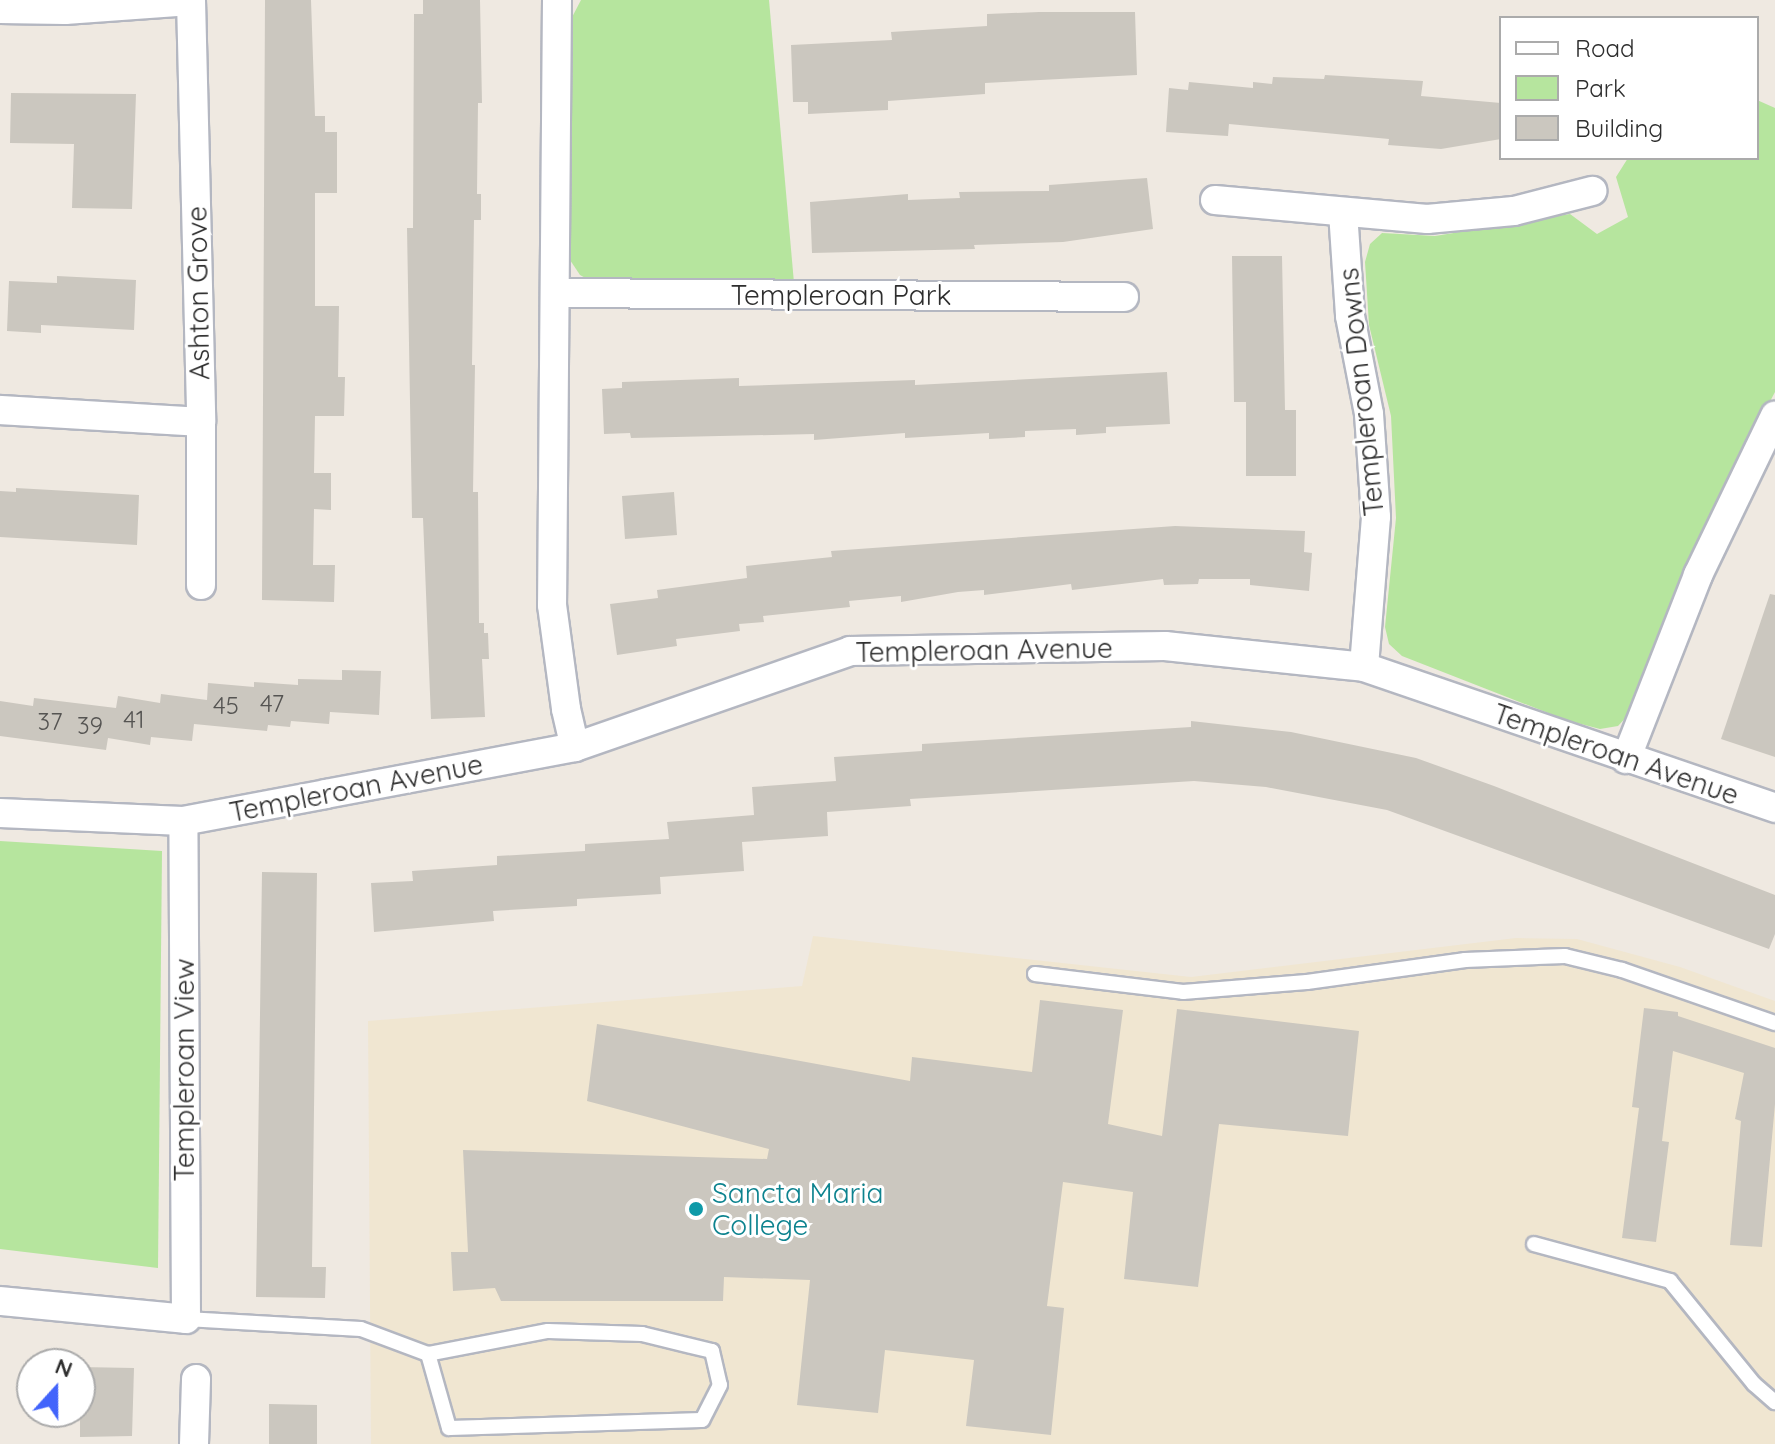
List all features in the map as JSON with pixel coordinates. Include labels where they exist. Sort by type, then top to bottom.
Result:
[{"type":"street","points":[[557,0],[557,293],[552,605],[575,747]]},
{"type":"street","points":[[0,9],[65,10],[191,1]]},
{"type":"street","name":"Ashton Grove","points":[[191,1],[201,422],[201,585]]},
{"type":"street","points":[[1215,200],[1427,219],[1514,211],[1592,191]]},
{"type":"street","name":"Templeroan Downs","points":[[1343,212],[1350,316],[1369,414],[1376,517],[1364,667]]},
{"type":"street","name":"Templeroan Park","points":[[557,293],[1124,297]]},
{"type":"street","points":[[0,410],[201,422]]},
{"type":"street","points":[[1626,759],[1698,575],[1775,416]]},
{"type":"street","name":"Templeroan Avenue","points":[[0,813],[183,821],[575,747],[850,651],[1165,646],[1364,667],[1775,808]]},
{"type":"street","name":"Templeroan View","points":[[183,821],[186,1319]]},
{"type":"street","points":[[0,1301],[186,1319]]},
{"type":"street","points":[[194,1444],[196,1379]]},
{"type":"lane","points":[[1035,974],[1183,992],[1307,982],[1465,960],[1565,956],[1622,970],[1775,1023]]},
{"type":"lane","points":[[1534,1244],[1670,1281],[1754,1384],[1775,1402]]},
{"type":"lane","points":[[186,1319],[361,1329],[428,1354],[548,1331],[642,1334],[712,1351],[720,1385],[702,1420],[449,1428],[428,1354]]},
{"type":"shaded area","name":"Sancta Maria College","points":[[813,936],[1191,977],[1516,938],[1577,939],[1680,967],[1775,1001],[1775,1444],[371,1444],[368,1021],[802,986]]},
{"type":"green space","points":[[581,0],[769,0],[794,283],[598,285],[580,275],[568,257],[569,23]]},
{"type":"green space","points":[[1759,101],[1775,108],[1775,392],[1704,526],[1631,712],[1618,726],[1600,729],[1566,720],[1402,656],[1389,644],[1385,627],[1396,518],[1391,416],[1369,325],[1365,262],[1370,244],[1382,233],[1435,236],[1570,214],[1597,234],[1628,217],[1616,177],[1627,160],[1759,160]]},
{"type":"green space","points":[[0,841],[162,851],[158,1268],[0,1249]]},
{"type":"building","points":[[265,0],[311,0],[315,116],[325,116],[325,132],[337,132],[337,193],[315,193],[315,306],[339,306],[338,377],[345,377],[344,416],[315,416],[314,473],[331,473],[331,510],[314,509],[313,565],[335,565],[334,602],[262,600]]},
{"type":"building","points":[[423,0],[480,0],[482,103],[478,103],[477,194],[481,194],[481,220],[474,220],[472,365],[475,365],[473,492],[478,492],[479,623],[484,623],[484,633],[488,633],[489,659],[482,659],[485,717],[431,719],[423,518],[412,518],[407,228],[413,228],[414,14],[423,14]]},
{"type":"building","points":[[1135,12],[1137,75],[985,83],[985,94],[888,101],[888,110],[808,114],[808,102],[793,102],[791,45],[892,40],[891,32],[987,26],[987,14]]},
{"type":"building","points":[[1325,75],[1423,81],[1421,96],[1499,103],[1499,139],[1441,149],[1388,145],[1389,139],[1229,124],[1228,136],[1166,132],[1169,88],[1188,90],[1189,82],[1253,88],[1253,82],[1272,84],[1273,77],[1324,79]]},
{"type":"building","points":[[11,93],[136,94],[132,209],[72,208],[74,144],[10,143]]},
{"type":"building","points":[[1147,178],[1153,229],[1063,242],[974,245],[975,249],[812,253],[810,202],[908,194],[908,200],[960,198],[959,192],[1049,191],[1049,185]]},
{"type":"building","points":[[1232,256],[1282,256],[1285,410],[1296,410],[1296,476],[1246,476],[1246,402],[1234,402]]},
{"type":"building","points":[[57,276],[136,280],[134,330],[41,325],[41,333],[7,331],[9,281],[57,283]]},
{"type":"building","points":[[1167,372],[1170,424],[1106,427],[1106,433],[1076,435],[1076,429],[1025,431],[1025,437],[989,439],[989,433],[905,438],[905,433],[814,440],[814,434],[631,438],[630,433],[604,434],[602,389],[622,388],[622,382],[739,378],[739,386],[915,380],[915,385]]},
{"type":"building","points":[[16,488],[139,495],[137,545],[0,537],[0,491],[16,492]]},
{"type":"building","points":[[674,492],[677,535],[625,539],[622,496]]},
{"type":"building","points":[[1175,526],[1305,531],[1304,552],[1312,553],[1309,591],[1250,585],[1250,579],[1199,579],[1198,584],[1164,585],[1163,579],[1072,590],[1071,584],[984,595],[984,590],[958,592],[901,602],[901,596],[849,601],[850,607],[763,616],[764,622],[739,624],[740,631],[676,639],[677,646],[617,655],[610,604],[658,598],[657,590],[747,578],[746,566],[832,557],[831,551]]},
{"type":"building","points":[[1770,594],[1775,595],[1775,757],[1721,739]]},
{"type":"building","points":[[342,670],[381,671],[379,715],[330,712],[329,724],[291,721],[290,727],[268,725],[267,731],[194,724],[192,741],[151,737],[150,745],[108,738],[106,750],[0,736],[0,701],[33,706],[34,698],[116,708],[118,696],[160,703],[161,694],[207,700],[208,683],[254,687],[254,682],[298,685],[298,679],[342,680]]},
{"type":"building","points":[[1191,721],[1291,732],[1416,758],[1494,786],[1775,895],[1775,934],[1769,949],[1387,810],[1266,787],[1194,781],[910,799],[911,806],[827,812],[828,836],[742,842],[744,871],[660,877],[661,894],[577,899],[577,906],[493,911],[494,921],[374,932],[371,883],[413,881],[412,871],[497,865],[497,856],[585,851],[585,844],[669,839],[667,822],[754,815],[752,787],[836,781],[834,757],[922,751],[922,744],[1191,727]]},
{"type":"building","points":[[262,872],[317,873],[312,1267],[326,1267],[325,1298],[256,1297]]},
{"type":"building","name":"Sancta Maria College","points":[[1040,1000],[1123,1010],[1108,1124],[1162,1136],[1177,1009],[1359,1031],[1348,1136],[1219,1124],[1198,1287],[1124,1279],[1133,1192],[1063,1182],[1047,1306],[1064,1308],[1051,1435],[966,1426],[974,1360],[885,1350],[878,1413],[797,1405],[810,1280],[724,1277],[723,1301],[501,1301],[495,1288],[453,1291],[451,1252],[468,1252],[463,1150],[767,1159],[769,1149],[587,1101],[597,1024],[910,1081],[912,1057],[1032,1072]]},
{"type":"building","points":[[1644,1008],[1678,1012],[1678,1016],[1775,1048],[1775,1104],[1762,1247],[1730,1245],[1741,1121],[1735,1119],[1744,1073],[1673,1051],[1662,1141],[1669,1142],[1656,1242],[1622,1238],[1639,1108],[1632,1107]]},
{"type":"building","points":[[96,1367],[134,1368],[132,1436],[80,1437],[80,1428],[96,1428]]},
{"type":"building","points":[[269,1404],[317,1405],[317,1444],[269,1444]]},
{"type":"place","name":"Sancta Maria College","points":[[696,1209]]}]
